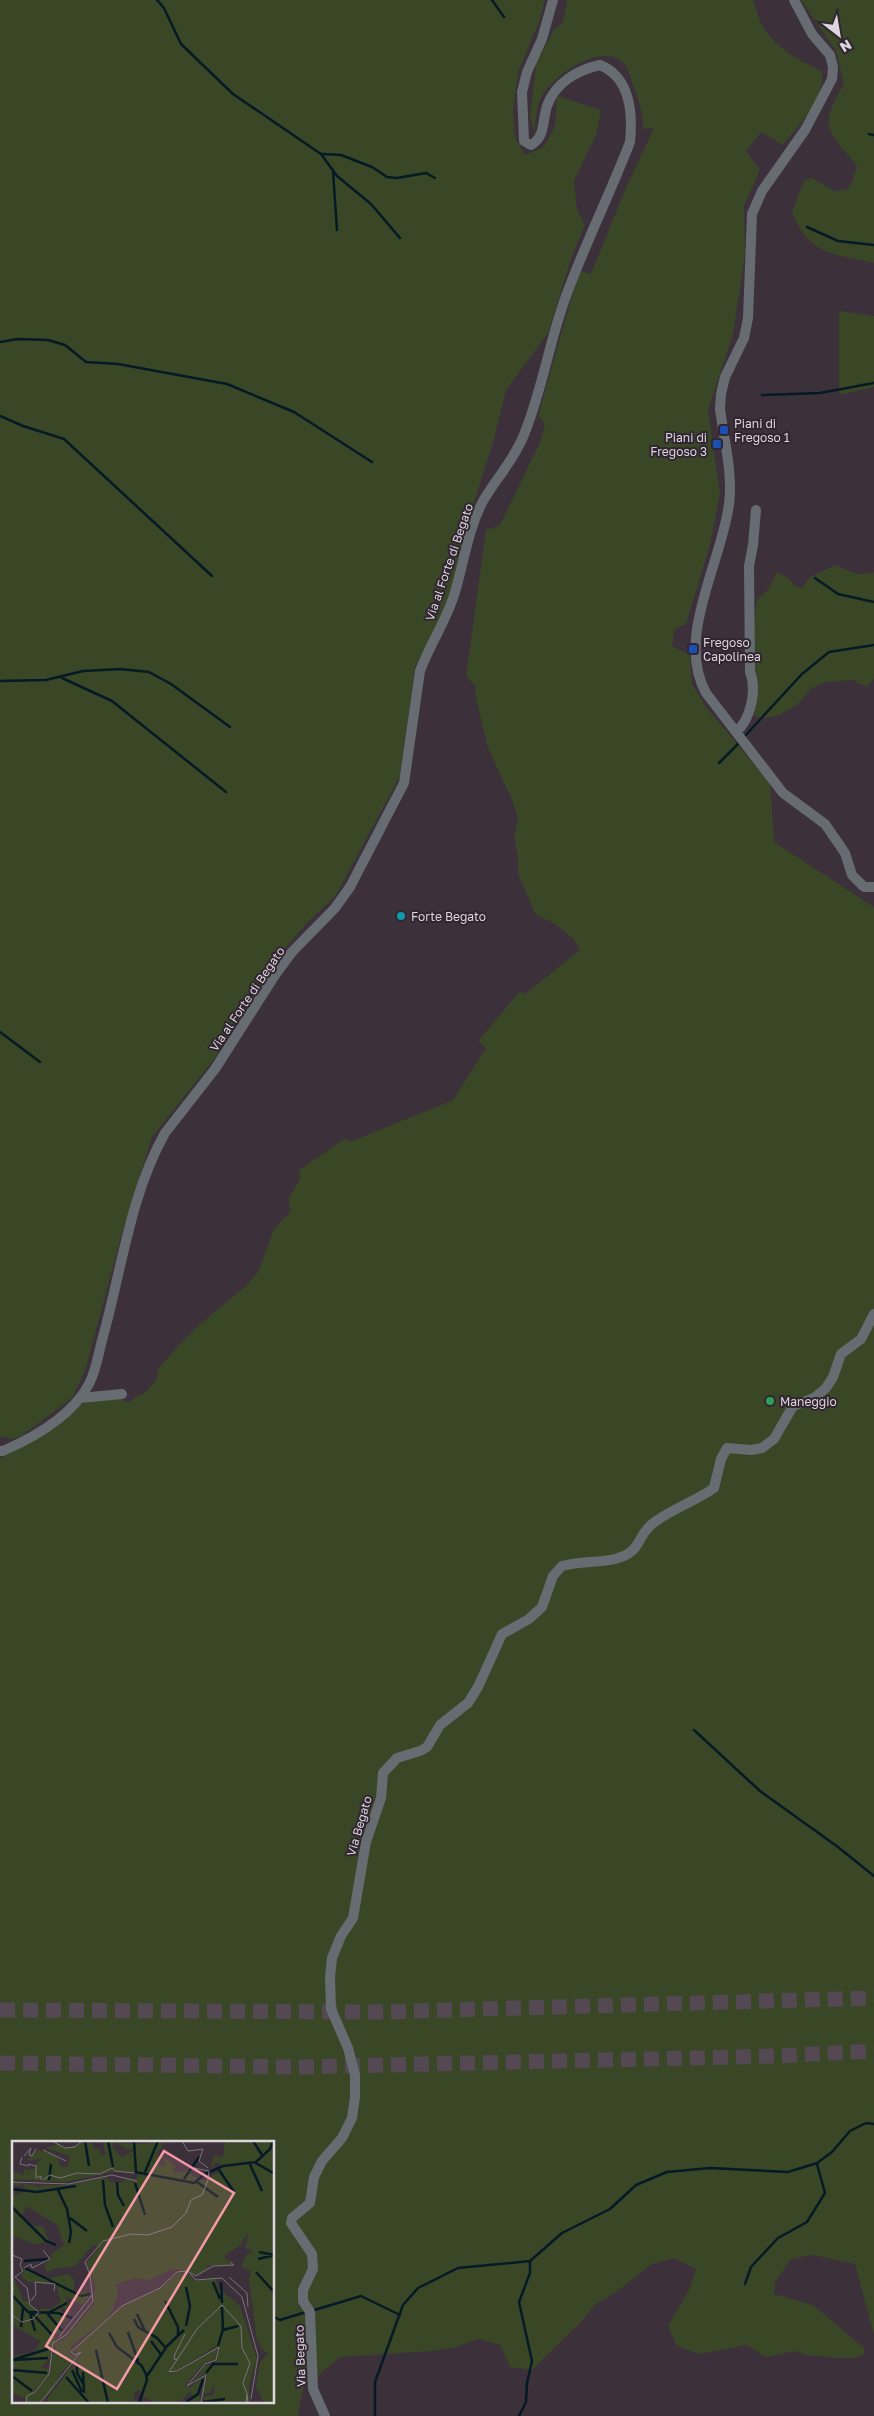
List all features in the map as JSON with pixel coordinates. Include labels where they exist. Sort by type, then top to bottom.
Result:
[{"type":"street","name":"Via al Forte di Begato","points":[[0,1451],[26,1441],[64,1414],[80,1398],[90,1383],[136,1204],[157,1147],[165,1133],[226,1053],[275,975],[292,952],[343,897],[404,783],[420,671],[426,655],[443,623],[455,592],[479,510],[493,486],[514,458],[524,436],[538,396],[565,297],[630,142],[632,124],[629,104],[622,83],[613,70],[600,65],[591,67],[560,84],[546,107],[540,137],[531,145],[524,141],[522,92],[527,72],[542,38],[553,0]]},
{"type":"street","points":[[794,0],[812,34],[830,55],[833,67],[832,79],[806,130],[762,191],[752,214],[748,318],[744,338],[726,377],[721,394],[720,410],[730,501],[727,522],[700,611],[696,663],[700,681],[706,693],[783,793],[825,824],[841,845],[852,875],[864,887],[874,887]]},
{"type":"street","points":[[736,732],[742,727],[753,693],[754,682],[750,672],[749,566],[754,545],[756,510]]},
{"type":"street","name":"Via Begato","points":[[325,2416],[313,2389],[310,2312],[304,2301],[304,2290],[313,2269],[312,2254],[291,2223],[292,2218],[310,2203],[314,2177],[322,2161],[342,2138],[352,2118],[355,2097],[355,2074],[348,2048],[331,2009],[330,1977],[332,1958],[341,1936],[353,1918],[366,1842],[381,1798],[383,1773],[397,1758],[420,1751],[426,1746],[440,1725],[468,1703],[478,1687],[502,1634],[529,1619],[542,1607],[553,1576],[562,1566],[615,1559],[633,1551],[650,1526],[714,1488],[721,1459],[727,1448],[751,1450],[762,1448],[774,1439],[793,1406],[814,1398],[826,1388],[833,1376],[841,1354],[861,1339],[874,1314]]},
{"type":"street","points":[[80,1398],[122,1394]]},
{"type":"green space","points":[[0,0],[545,0],[539,22],[518,72],[513,111],[515,138],[525,155],[544,147],[555,126],[557,96],[601,110],[596,135],[574,181],[577,209],[585,225],[572,256],[548,333],[506,390],[492,446],[464,534],[452,589],[435,629],[415,667],[400,776],[336,895],[307,923],[274,961],[215,1058],[152,1137],[122,1233],[85,1371],[72,1398],[20,1437],[11,1439],[0,1436]]},
{"type":"green space","points":[[567,0],[753,0],[763,27],[770,37],[798,59],[822,71],[820,91],[816,101],[783,145],[761,132],[746,151],[760,170],[744,206],[745,254],[733,334],[708,410],[720,493],[710,545],[686,624],[675,629],[672,646],[690,655],[692,684],[706,707],[770,783],[774,842],[874,907],[874,2335],[855,2264],[813,2255],[791,2259],[775,2282],[774,2294],[813,2305],[864,2348],[866,2353],[855,2358],[837,2358],[807,2355],[795,2351],[766,2357],[747,2345],[700,2354],[677,2346],[668,2326],[689,2290],[696,2269],[674,2258],[652,2264],[616,2292],[596,2304],[581,2322],[532,2370],[510,2367],[500,2345],[478,2339],[457,2347],[432,2351],[340,2357],[303,2388],[298,2416],[0,2416],[0,1458],[34,1440],[77,1407],[92,1399],[121,1399],[129,1403],[138,1395],[144,1394],[156,1380],[158,1369],[180,1344],[200,1324],[246,1286],[258,1272],[274,1229],[290,1212],[289,1197],[300,1179],[299,1170],[346,1138],[350,1142],[453,1100],[486,1048],[478,1041],[520,991],[525,994],[580,950],[572,938],[564,931],[535,913],[518,874],[518,856],[514,837],[518,819],[512,800],[488,748],[475,694],[476,687],[466,676],[486,530],[500,525],[541,440],[545,424],[538,416],[579,271],[591,274],[625,190],[654,128],[643,129],[641,108],[626,66],[617,58],[606,56],[580,63],[568,70],[548,88],[538,105],[535,134],[530,117],[536,63],[554,30],[563,22]]},
{"type":"green space","points":[[801,0],[874,0],[874,263],[835,255],[815,245],[806,237],[792,212],[804,180],[812,178],[834,191],[846,190],[851,185],[857,166],[830,129],[830,111],[844,84],[836,51]]},
{"type":"green space","points":[[839,311],[874,316],[874,387],[839,395]]},
{"type":"green space","points":[[835,565],[857,574],[874,573],[874,679],[867,687],[853,680],[825,682],[811,689],[797,705],[777,716],[762,718],[754,716],[753,642],[758,598],[768,590],[777,572],[788,578],[796,587],[802,588],[810,577]]},
{"type":"waterway","points":[[157,0],[164,8],[181,44],[233,94],[321,154],[337,176],[371,204],[400,238]]},
{"type":"waterway","points":[[492,0],[504,17]]},
{"type":"waterway","points":[[869,134],[874,135]]},
{"type":"waterway","points":[[322,154],[341,155],[372,167],[387,177],[397,178],[426,173],[435,178]]},
{"type":"waterway","points":[[333,172],[337,230]]},
{"type":"waterway","points":[[807,227],[838,241],[874,245]]},
{"type":"waterway","points":[[0,342],[17,339],[48,340],[65,345],[86,362],[118,364],[227,384],[294,412],[372,462]]},
{"type":"waterway","points":[[762,395],[820,393],[874,383]]},
{"type":"waterway","points":[[0,416],[23,426],[64,439],[212,576]]},
{"type":"waterway","points":[[815,578],[838,594],[874,602]]},
{"type":"waterway","points":[[744,737],[802,674],[829,652],[874,645]]},
{"type":"waterway","points":[[0,681],[46,680],[83,671],[120,669],[149,672],[171,684],[230,727]]},
{"type":"waterway","points":[[62,678],[112,701],[226,792]]},
{"type":"waterway","points":[[719,763],[741,741]]},
{"type":"waterway","points":[[0,1032],[40,1062]]},
{"type":"waterway","points":[[694,1730],[760,1791],[838,1847],[874,1876]]},
{"type":"waterway","points":[[375,2416],[375,2382],[403,2305],[418,2288],[458,2268],[530,2261],[562,2233],[610,2209],[636,2185],[667,2172],[710,2168],[788,2172],[817,2163],[832,2152],[850,2131],[866,2123],[874,2124]]},
{"type":"waterway","points":[[745,2284],[751,2267],[778,2238],[807,2222],[825,2193],[817,2164]]},
{"type":"waterway","points":[[519,2416],[526,2402],[527,2383],[532,2361],[519,2302],[530,2273],[530,2261]]},
{"type":"waterway","points":[[311,2311],[361,2296],[400,2315]]},
{"type":"waterway","points":[[275,2318],[280,2320],[306,2312]]},
{"type":"tunnel","points":[[0,2010],[378,2012],[874,1998]]},
{"type":"tunnel","points":[[0,2063],[298,2067],[777,2056],[874,2051]]},
{"type":"place","name":"Piani di Fregoso 1","points":[[724,430]]},
{"type":"place","name":"Piani di Fregoso 3","points":[[717,444]]},
{"type":"place","name":"Fregoso Capolinea","points":[[693,649]]},
{"type":"place","name":"Forte Begato","points":[[401,916]]},
{"type":"place","name":"Maneggio","points":[[770,1401]]}]
